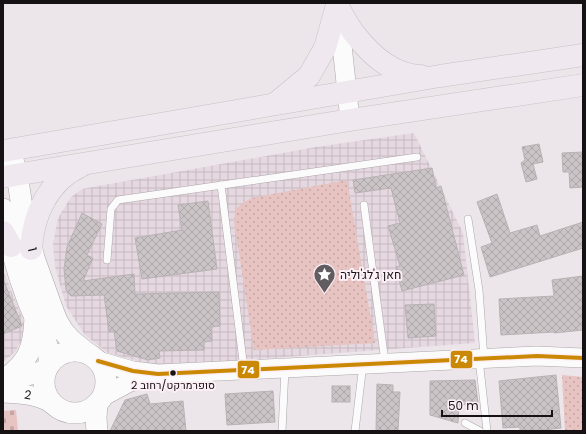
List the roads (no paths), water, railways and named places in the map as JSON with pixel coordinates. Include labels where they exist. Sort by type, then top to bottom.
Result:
[{"type":"main road","points":[[337,4],[356,37],[371,53],[392,69],[414,76],[440,76]]},
{"type":"main road","points":[[275,104],[309,76],[325,48],[337,4]]},
{"type":"main road","points":[[7,164],[275,104],[440,76],[583,55]]},
{"type":"main road","points":[[7,164],[88,162],[350,120],[583,85]]},
{"type":"main road","points":[[15,242],[32,232],[45,199],[56,184],[66,174],[88,162]]},
{"type":"main road","name":"1","points":[[7,164],[22,207],[15,242],[45,291],[57,321],[71,340],[92,357]]},
{"type":"main road","name":"1","points":[[3,209],[15,242],[28,302],[45,338],[48,350],[47,367]]},
{"type":"main road","points":[[3,380],[20,366],[30,352],[34,333],[35,316]]},
{"type":"main road","points":[[79,431],[72,419],[58,408],[46,395],[43,384],[47,367],[54,358],[70,351],[79,351],[92,357],[104,372],[106,382],[96,418],[97,431]]},
{"type":"main road","points":[[58,408],[77,414],[92,408],[100,400]]},
{"type":"street","points":[[337,4],[350,120]]},
{"type":"street","points":[[92,357],[133,371],[158,374],[482,358],[537,356],[583,358]]},
{"type":"street","name":"2","points":[[3,385],[47,367]]},
{"type":"street","points":[[100,400],[128,383],[158,374]]},
{"type":"street","name":"2","points":[[3,393],[45,399],[58,408]]},
{"type":"lane","points":[[107,260],[111,209],[118,200],[418,157]]},
{"type":"lane","points":[[221,185],[244,370]]},
{"type":"lane","points":[[364,205],[385,363]]},
{"type":"lane","points":[[468,219],[479,290],[487,431]]},
{"type":"lane","points":[[355,431],[363,364]]},
{"type":"lane","points":[[282,431],[285,368]]},
{"type":"lane","points":[[465,423],[480,431]]},
{"type":"place","name":"חאן ג'לג'וליה","points":[[324,294]]},
{"type":"place","name":"סופרמרקט/רחוב 2","points":[[173,373]]}]
